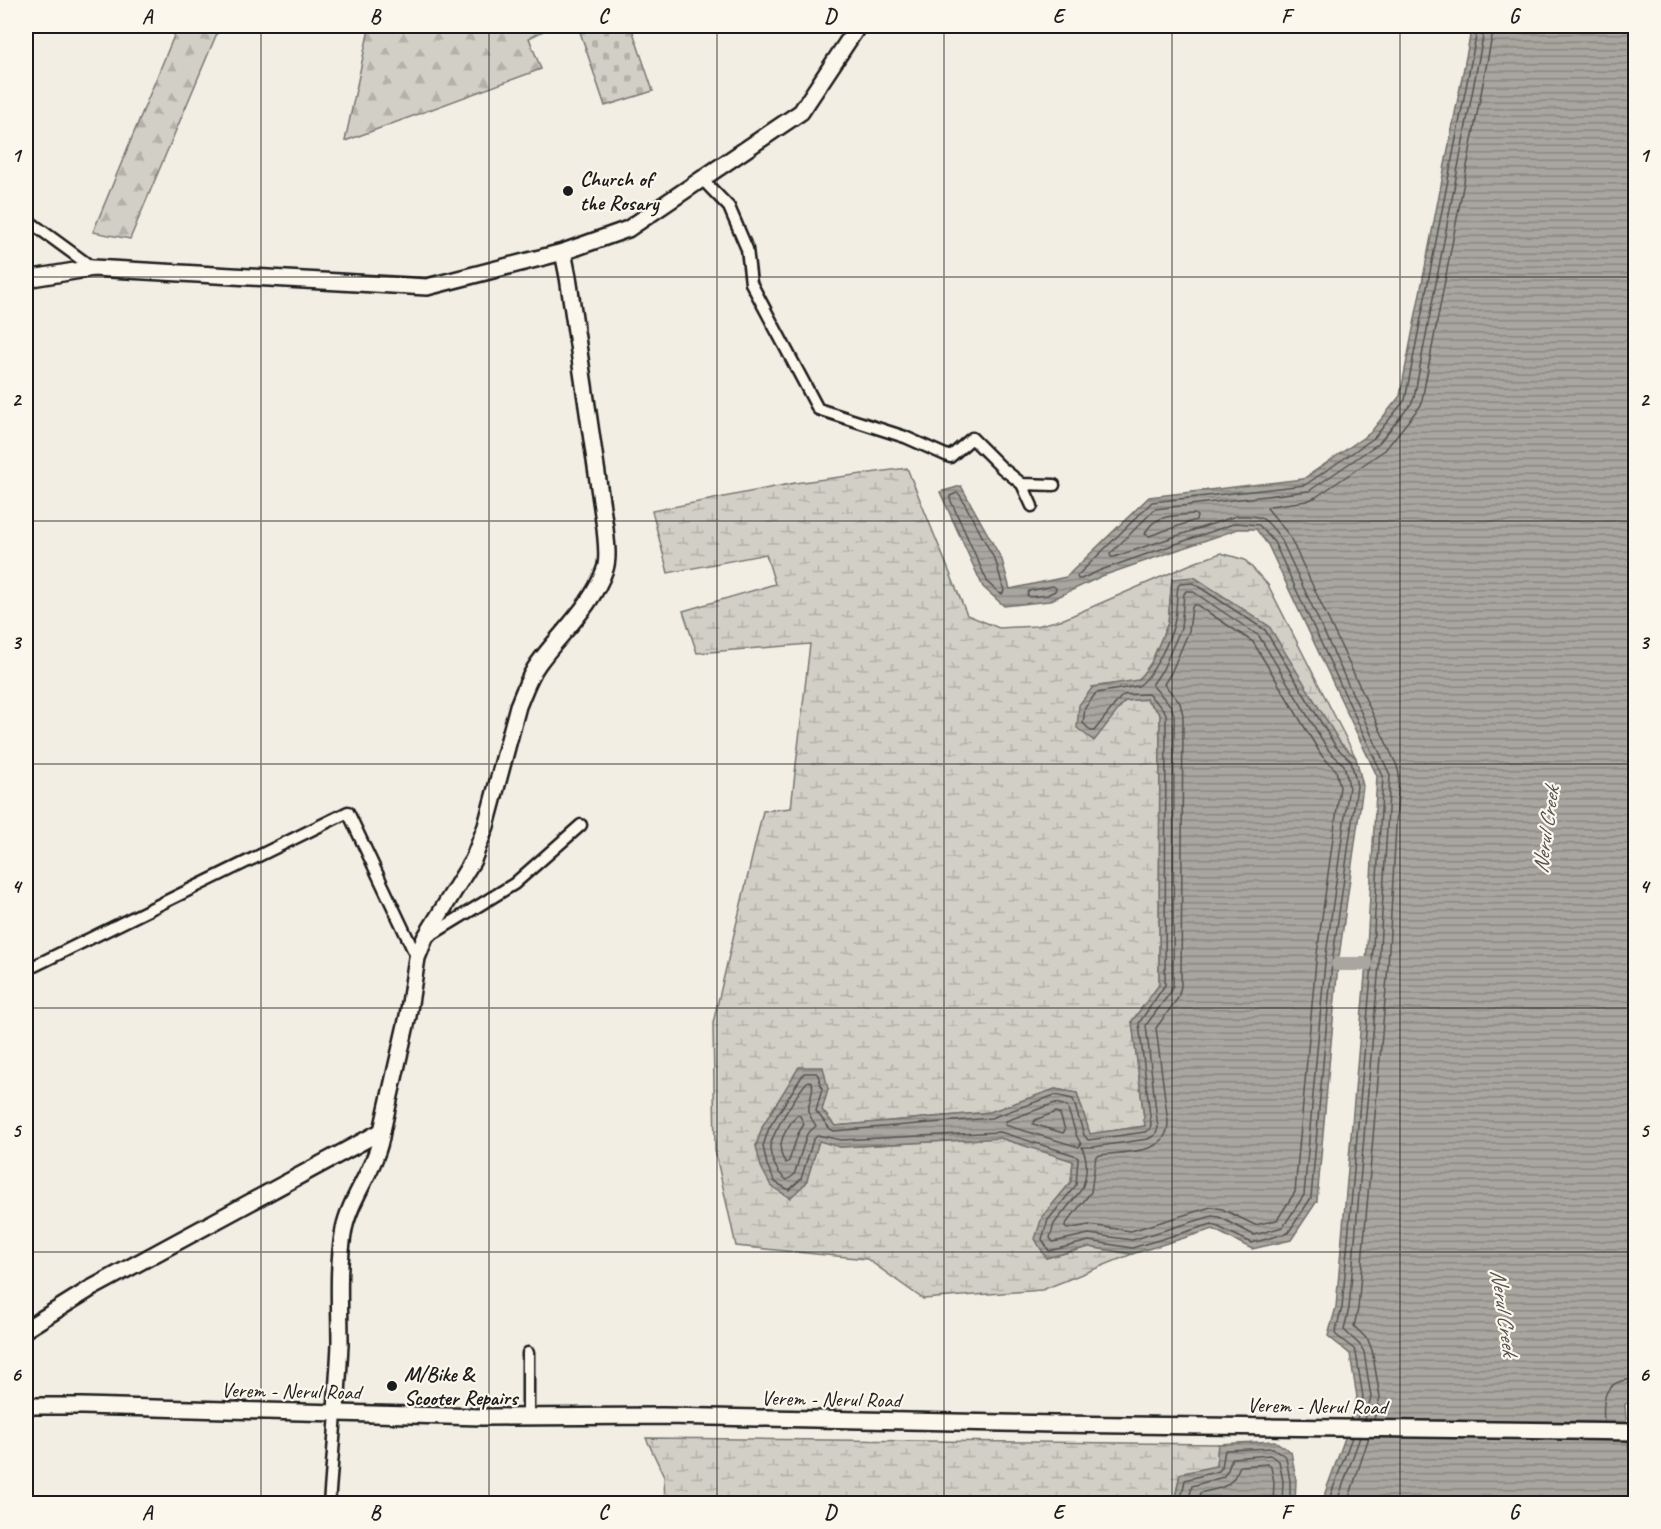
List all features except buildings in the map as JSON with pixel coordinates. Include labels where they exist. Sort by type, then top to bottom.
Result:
[{"type":"main road","points":[[26,279],[93,268],[427,287],[563,252],[628,229],[801,112],[859,27]]},
{"type":"main road","points":[[336,1413],[340,1347],[340,1259],[345,1228],[355,1198],[381,1142],[408,1016],[417,958],[425,938],[472,860],[486,826],[518,706],[526,687],[537,665],[579,615],[605,568],[605,528],[563,252]]},
{"type":"main road","points":[[26,1329],[90,1289],[382,1131]]},
{"type":"main road","name":"Verem - Nerul Road","points":[[26,1406],[482,1417],[664,1416],[1635,1432]]},
{"type":"street","points":[[702,179],[729,207],[747,249],[751,283],[818,410],[905,437],[950,457],[972,438],[1022,484],[1032,506]]},
{"type":"street","points":[[26,219],[93,268]]},
{"type":"street","points":[[1022,484],[1054,485]]},
{"type":"street","points":[[26,970],[348,812],[417,958]]},
{"type":"street","points":[[425,938],[514,884],[581,825]]},
{"type":"street","points":[[528,1353],[528,1417]]},
{"type":"street","points":[[329,1503],[336,1413]]},
{"type":"green space","points":[[178,26],[220,26],[130,239],[93,232]]},
{"type":"green space","points":[[349,26],[553,26],[529,38],[541,69],[345,141],[369,29]]},
{"type":"green space","points":[[578,26],[631,26],[653,91],[605,106]]},
{"type":"green space","points":[[907,468],[967,615],[999,628],[1036,626],[1064,619],[1221,553],[1245,560],[1268,585],[1356,758],[1172,579],[1168,623],[1151,663],[1138,681],[1093,687],[1125,701],[1146,699],[1160,714],[1159,985],[1132,1021],[1145,1126],[1090,1134],[1077,1093],[1055,1089],[990,1112],[835,1126],[822,1110],[828,1089],[800,1067],[763,1125],[756,1146],[806,1183],[819,1140],[840,1147],[1000,1138],[1073,1161],[1071,1182],[1042,1217],[1046,1258],[1089,1247],[1132,1254],[1042,1290],[923,1299],[867,1259],[736,1246],[715,1151],[713,1023],[763,811],[791,808],[810,644],[697,653],[683,611],[775,584],[766,554],[668,573],[652,511],[795,483]]},
{"type":"green space","points":[[646,1438],[1218,1444],[1216,1466],[1180,1474],[1174,1503],[665,1504],[664,1476]]},
{"type":"water","name":"Nerul Creek","points":[[1472,26],[1635,26],[1636,1271],[1634,1287],[1636,1401],[1625,1404],[1629,1455],[1635,1457],[1635,1503],[1324,1503],[1325,1493],[1357,1397],[1350,1354],[1328,1336],[1336,1307],[1366,964],[1377,776],[1268,545],[1256,529],[1238,529],[1102,576],[1049,601],[1004,606],[983,587],[940,492],[961,486],[1002,560],[1010,589],[1066,577],[1149,497],[1303,479],[1370,433],[1400,396]]},
{"type":"water","points":[[1194,577],[1269,626],[1341,744],[1356,758],[1363,786],[1338,964],[1317,1201],[1291,1240],[1252,1249],[1213,1229],[1132,1254],[1089,1247],[1046,1258],[1035,1239],[1042,1217],[1071,1182],[1073,1161],[1000,1138],[840,1147],[819,1141],[806,1183],[790,1198],[771,1186],[761,1167],[756,1146],[763,1125],[799,1067],[823,1067],[828,1089],[822,1110],[835,1126],[990,1112],[1055,1089],[1077,1093],[1090,1134],[1145,1126],[1132,1021],[1159,985],[1160,714],[1146,699],[1125,701],[1094,741],[1077,728],[1079,705],[1093,687],[1138,680],[1151,663],[1168,623],[1172,579]]},
{"type":"water","points":[[1275,1441],[1291,1452],[1296,1480],[1295,1503],[1174,1503],[1180,1474],[1216,1466],[1218,1444]]},
{"type":"waterway","points":[[1338,964],[1366,964]]},
{"type":"place","name":"Church of the Rosary","points":[[568,191]]},
{"type":"place","name":"M/Bike & Scooter Repairs","points":[[392,1386]]}]
